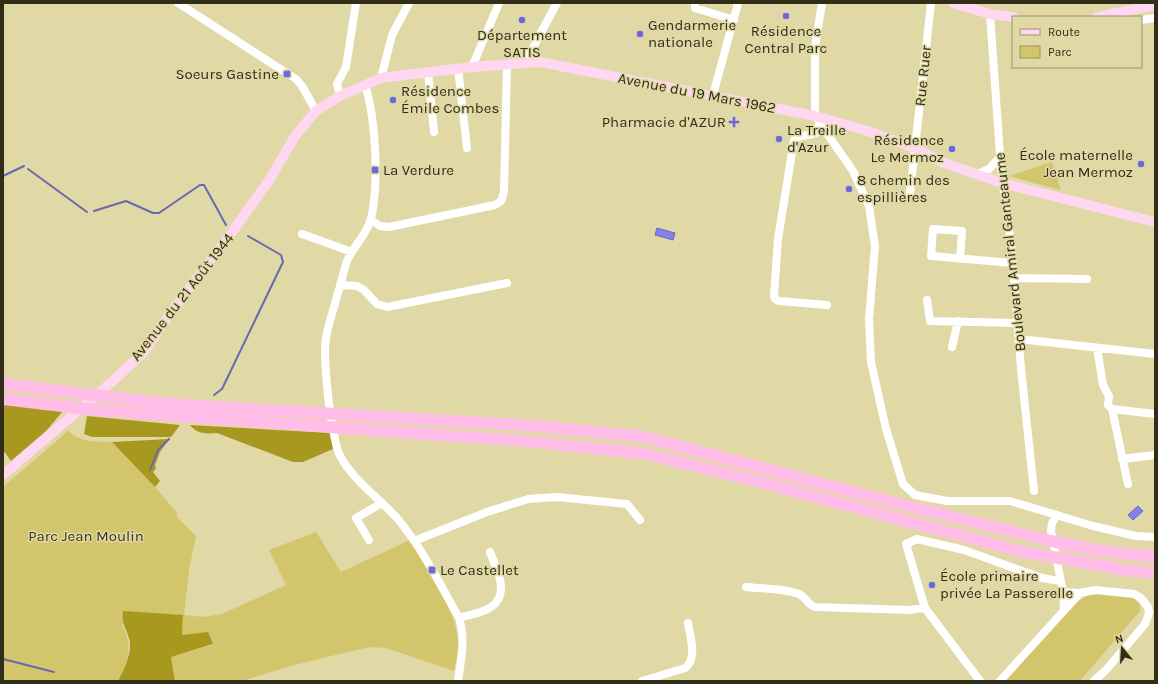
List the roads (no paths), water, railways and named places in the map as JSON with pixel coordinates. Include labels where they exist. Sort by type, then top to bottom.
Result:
[{"type":"highway","points":[[3,384],[169,404],[536,426],[644,437],[892,502],[1054,538],[1097,550],[1155,557]]},
{"type":"highway","points":[[3,399],[96,410],[538,442],[646,454],[760,482],[1019,551],[1059,559],[1155,573]]},
{"type":"main road","points":[[953,3],[990,14],[1012,17]]},
{"type":"main road","points":[[1100,16],[1135,6],[1155,5]]},
{"type":"main road","name":"Avenue du 19 Mars 1962","points":[[428,72],[472,66],[540,62],[713,95],[868,131],[915,148],[944,163],[1002,183],[1155,222]]},
{"type":"main road","name":"Avenue du 21 Août 1944","points":[[3,475],[115,379],[144,352],[172,311],[240,222],[270,179],[295,136],[316,111],[340,96],[381,78],[428,72]]},
{"type":"street","points":[[178,3],[296,80],[302,86],[316,111]]},
{"type":"street","points":[[340,96],[337,84],[346,67],[356,3]]},
{"type":"street","points":[[381,78],[392,35],[409,3]]},
{"type":"street","points":[[472,66],[499,3]]},
{"type":"street","points":[[525,62],[557,3]]},
{"type":"street","points":[[695,3],[695,8],[734,20]]},
{"type":"street","points":[[713,95],[738,3]]},
{"type":"street","points":[[822,3],[815,47],[816,133],[810,136],[800,136],[794,140],[778,239],[774,296],[775,299],[779,301],[827,305]]},
{"type":"street","name":"Rue Ruer","points":[[910,193],[931,3]]},
{"type":"street","name":"Boulevard Amiral Ganteaume","points":[[990,14],[1002,183],[1013,263],[1034,491]]},
{"type":"street","points":[[1142,20],[1155,18]]},
{"type":"street","points":[[371,220],[380,226],[389,226],[495,205],[501,200],[504,192],[507,64]]},
{"type":"street","points":[[458,68],[467,148]]},
{"type":"street","points":[[428,72],[434,132]]},
{"type":"street","points":[[365,85],[371,103],[374,136],[375,177],[371,220],[348,261],[326,335],[325,348],[328,392],[337,448],[341,457],[357,479],[397,518],[414,541],[459,618],[464,642],[458,681]]},
{"type":"street","points":[[817,120],[841,150],[853,170],[868,206],[875,246],[868,319],[871,362],[886,429],[903,484],[915,495],[947,501],[1010,501],[1093,526],[1136,536],[1155,537]]},
{"type":"street","points":[[978,174],[989,169],[1000,157]]},
{"type":"street","points":[[960,259],[962,231],[933,230],[931,256],[960,259],[1013,263]]},
{"type":"street","points":[[302,234],[352,252]]},
{"type":"street","points":[[1014,278],[1087,279]]},
{"type":"street","points":[[340,285],[357,286],[364,290],[377,304],[387,307],[508,283]]},
{"type":"street","points":[[927,300],[930,321],[1018,323]]},
{"type":"street","points":[[952,346],[958,321]]},
{"type":"street","points":[[1019,339],[1155,354]]},
{"type":"street","points":[[1097,348],[1104,386],[1109,396],[1108,405],[1112,409],[1128,484]]},
{"type":"street","points":[[1112,409],[1155,414]]},
{"type":"street","points":[[1122,459],[1155,455]]},
{"type":"street","points":[[414,541],[487,512],[528,499],[556,497],[595,499],[627,504],[640,520]]},
{"type":"street","points":[[369,540],[356,518],[382,503]]},
{"type":"street","points":[[1057,515],[1052,522],[1060,581],[1063,592],[1064,609]]},
{"type":"street","points":[[982,681],[925,608],[906,544],[917,539],[964,550],[1042,578],[1060,581]]},
{"type":"street","points":[[459,618],[491,607],[498,601],[502,586],[490,552]]},
{"type":"street","points":[[746,587],[794,593],[807,599],[811,606],[815,608],[909,610],[925,608]]},
{"type":"street","points":[[1063,592],[1080,594],[1096,590],[1134,594],[1146,603],[1152,612],[1145,624],[1106,670],[1094,681]]},
{"type":"street","points":[[998,680],[1064,609],[1080,594]]},
{"type":"street","points":[[642,681],[685,668],[689,665],[692,655],[688,623]]},
{"type":"waterway","points":[[3,176],[24,166]]},
{"type":"waterway","points":[[28,169],[87,212]]},
{"type":"waterway","points":[[94,211],[126,201],[153,213],[159,213],[200,185],[204,185],[226,225]]},
{"type":"waterway","points":[[214,395],[222,389],[283,262],[281,255],[248,236]]},
{"type":"waterway","points":[[150,470],[158,450],[169,439]]},
{"type":"waterway","points":[[3,659],[54,672]]},
{"type":"place","name":"Résidence Central Parc","points":[[786,16]]},
{"type":"place","name":"Département SATIS","points":[[522,20]]},
{"type":"place","name":"Gendarmerie nationale","points":[[640,34]]},
{"type":"place","name":"Soeurs Gastine","points":[[287,74]]},
{"type":"place","name":"Résidence Émile Combes","points":[[393,100]]},
{"type":"place","name":"Pharmacie d'AZUR","points":[[734,122]]},
{"type":"place","name":"La Treille d'Azur","points":[[779,139]]},
{"type":"place","name":"Résidence Le Mermoz","points":[[952,149]]},
{"type":"place","name":"École maternelle Jean Mermoz","points":[[1141,164]]},
{"type":"place","name":"La Verdure","points":[[375,170]]},
{"type":"place","name":"8 chemin des espillières","points":[[849,189]]},
{"type":"place","name":"Le Castellet","points":[[432,570]]},
{"type":"place","name":"École primaire privée La Passerelle","points":[[932,585]]},
{"type":"park label","name":"Parc Jean Moulin","points":[[86,536]]}]
